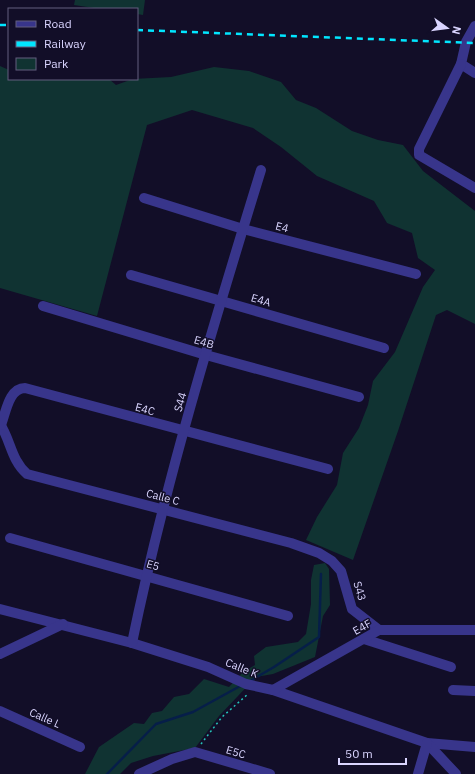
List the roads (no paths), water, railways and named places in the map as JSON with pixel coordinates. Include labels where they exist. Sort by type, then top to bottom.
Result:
[{"type":"street","points":[[475,26],[466,42],[461,64],[419,149],[419,154],[475,188]]},
{"type":"street","points":[[461,64],[475,73]]},
{"type":"street","name":"S44","points":[[132,643],[146,575],[163,509],[206,355],[261,170]]},
{"type":"street","name":"E4","points":[[144,198],[243,229],[416,274]]},
{"type":"street","name":"E4A","points":[[131,275],[384,348]]},
{"type":"street","name":"E4B","points":[[43,306],[206,355],[359,397]]},
{"type":"street","name":"E4C","points":[[0,424],[13,392],[18,388],[25,388],[328,469]]},
{"type":"street","name":"Calle C","points":[[0,424],[14,458],[20,468],[27,474],[291,543],[319,553],[332,561],[341,571]]},
{"type":"street","name":"E5","points":[[10,538],[288,616]]},
{"type":"street","name":"S43","points":[[341,571],[352,609],[379,630]]},
{"type":"street","name":"Calle K","points":[[0,610],[63,624],[132,643],[208,667],[246,684],[273,690],[427,743],[475,747]]},
{"type":"street","points":[[0,654],[63,624]]},
{"type":"street","name":"E4F","points":[[273,690],[364,640],[379,630],[474,630]]},
{"type":"street","points":[[364,640],[450,667]]},
{"type":"street","points":[[453,690],[475,691]]},
{"type":"street","name":"Calle L","points":[[0,711],[80,747]]},
{"type":"street","points":[[418,774],[427,743]]},
{"type":"street","points":[[427,743],[456,774]]},
{"type":"street","name":"E5C","points":[[139,774],[172,759],[196,752],[270,774]]},
{"type":"waterway","points":[[250,681],[319,637],[321,574]]},
{"type":"waterway","points":[[107,774],[156,724],[193,712],[242,685]]},
{"type":"railway","points":[[0,25],[8,25]]},
{"type":"railway","points":[[138,30],[475,43]]}]
